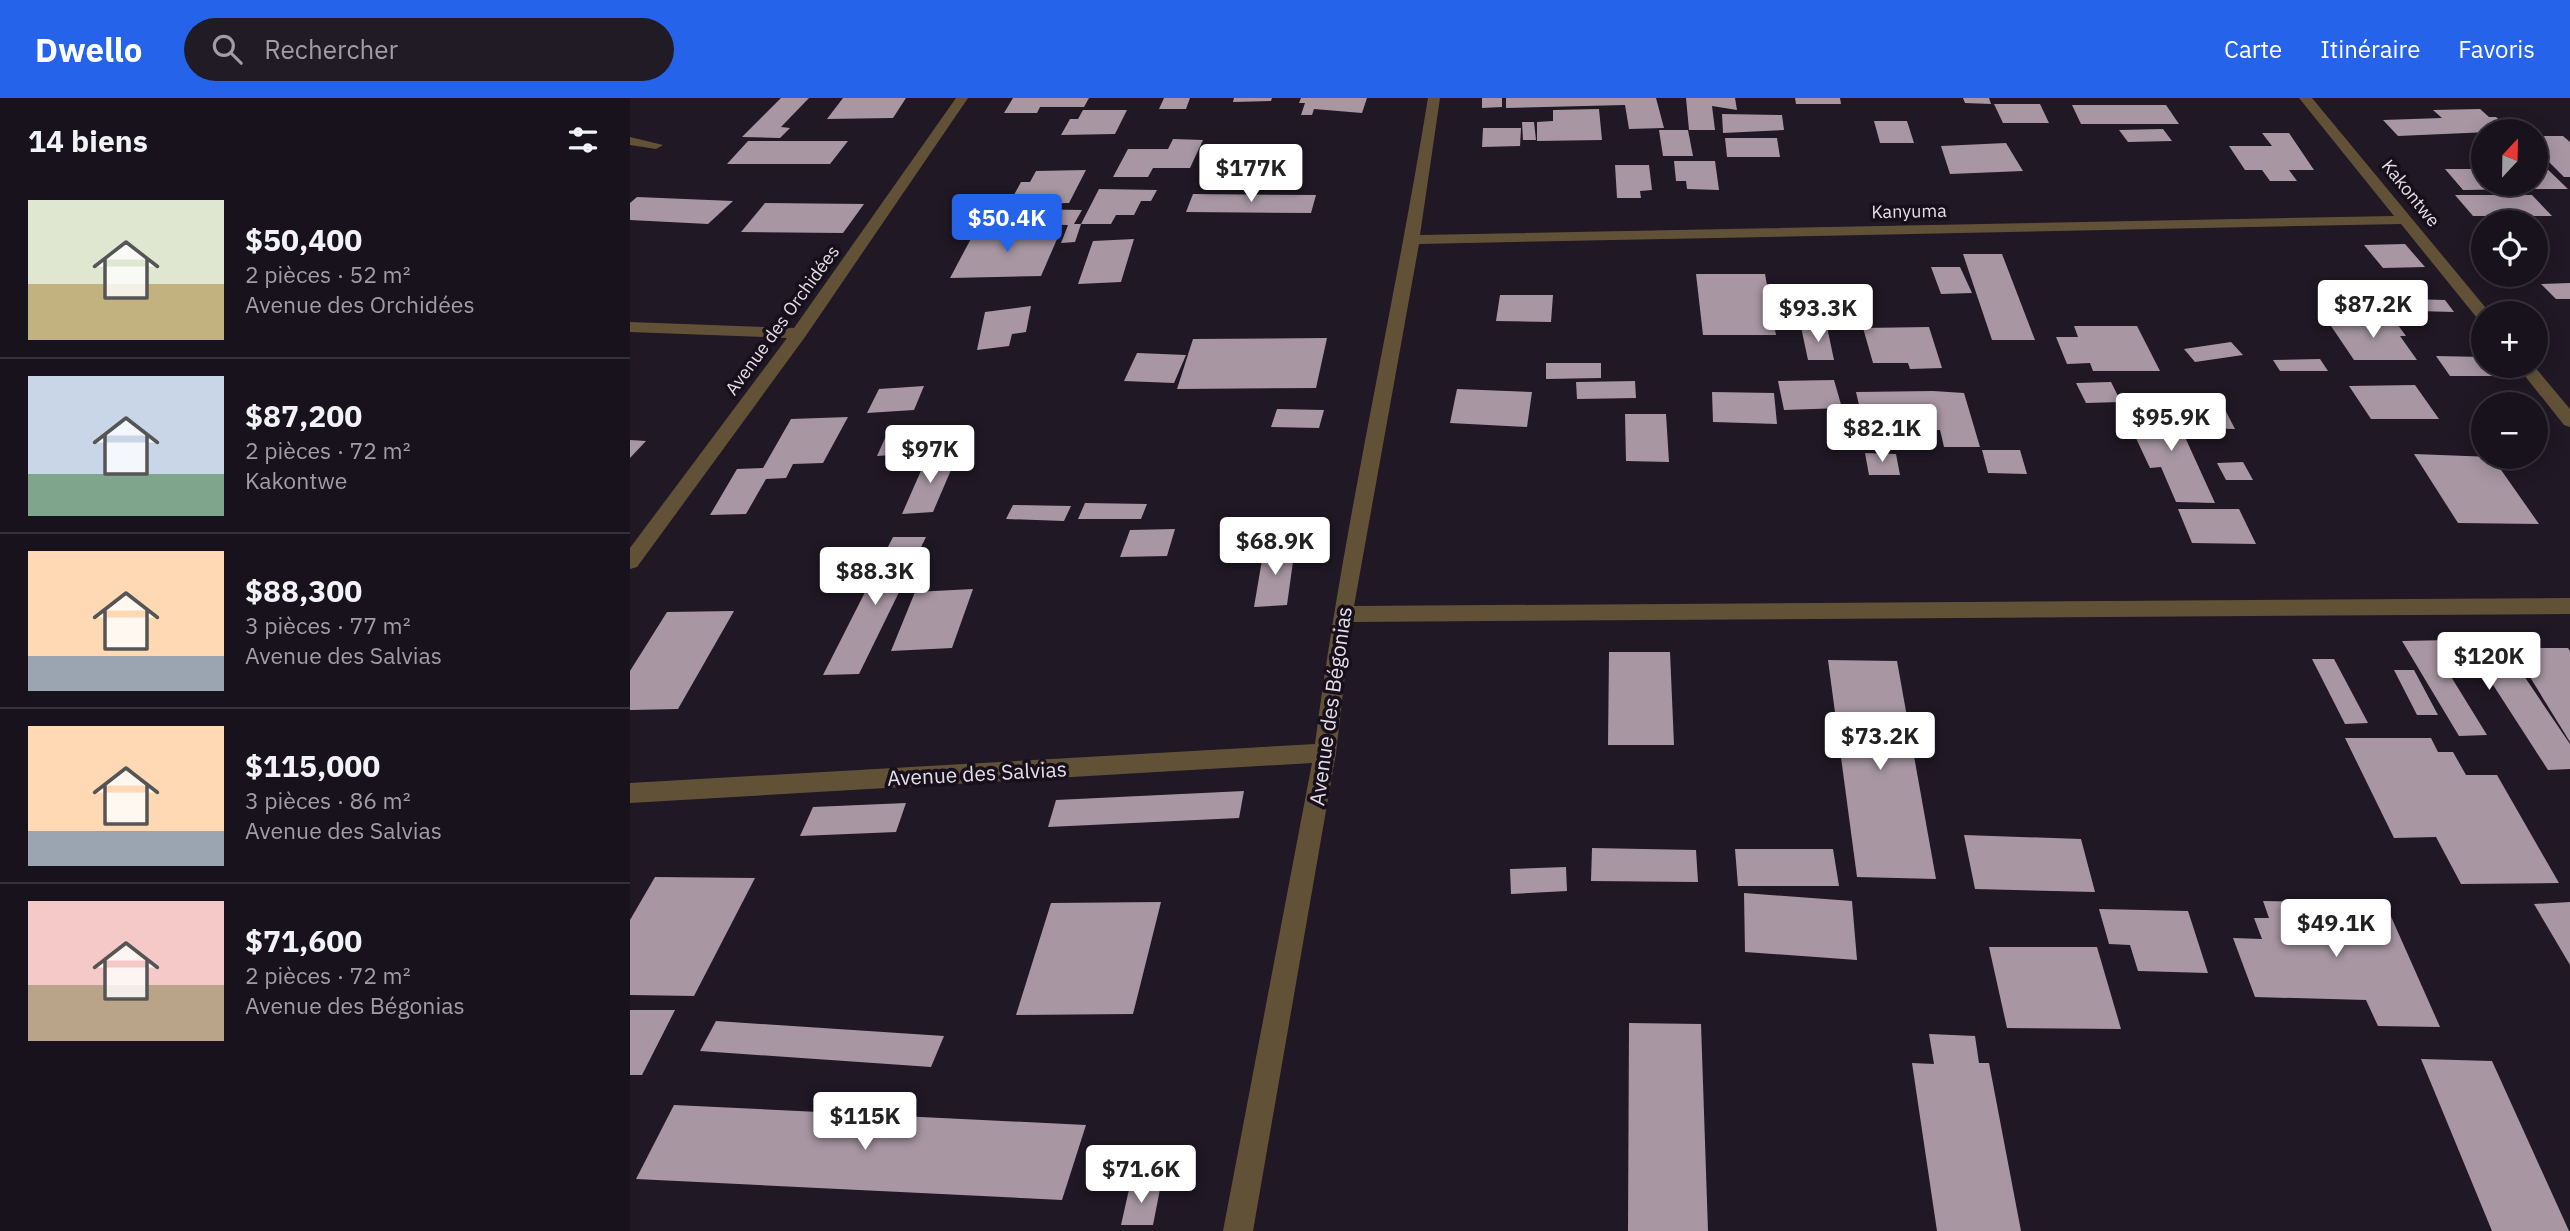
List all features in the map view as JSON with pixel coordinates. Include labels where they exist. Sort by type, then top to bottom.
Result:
[{"type":"street","name":"Avenue des Orchidées","points":[[630,562],[799,333],[962,98]]},
{"type":"street","name":"Avenue des Bégonias","points":[[1238,1231],[1325,753],[1342,614],[1412,240],[1434,98]]},
{"type":"street","name":"Kakontwe","points":[[2305,98],[2472,301]]},
{"type":"street","points":[[630,141],[656,145]]},
{"type":"street","name":"Kanyuma","points":[[1412,240],[2406,220]]},
{"type":"street","points":[[630,327],[799,333]]},
{"type":"street","points":[[2535,378],[2570,421]]},
{"type":"street","points":[[1342,614],[2570,606]]},
{"type":"street","name":"Avenue des Salvias","points":[[630,793],[1325,753]]},
{"type":"building","points":[[781,98],[809,98],[781,127],[790,128],[780,138],[742,137]]},
{"type":"building","points":[[843,98],[906,98],[893,118],[827,119]]},
{"type":"building","points":[[1013,98],[1089,98],[1084,107],[1040,107],[1037,113],[1004,113]]},
{"type":"building","points":[[1164,98],[1190,98],[1186,109],[1159,109]]},
{"type":"building","points":[[1234,98],[1272,98],[1271,101],[1233,102]]},
{"type":"building","points":[[1301,98],[1367,98],[1362,113],[1314,109],[1312,115],[1301,115],[1305,103],[1299,103]]},
{"type":"building","points":[[1482,98],[1502,98],[1502,107],[1482,108]]},
{"type":"building","points":[[1506,98],[1656,98],[1664,128],[1629,129],[1625,105],[1506,108]]},
{"type":"building","points":[[1686,98],[1735,98],[1737,110],[1712,106],[1715,130],[1689,130]]},
{"type":"building","points":[[1795,98],[1840,98],[1841,104],[1796,104]]},
{"type":"building","points":[[1963,98],[1989,98],[1991,104],[1965,103]]},
{"type":"building","points":[[1994,104],[2040,104],[2049,123],[2003,123]]},
{"type":"building","points":[[2072,105],[2166,105],[2179,124],[2081,124]]},
{"type":"building","points":[[1599,109],[1602,140],[1537,141],[1537,122],[1553,121],[1553,110]]},
{"type":"building","points":[[2480,109],[2489,117],[2498,119],[2471,119],[2471,133],[2398,136],[2383,120],[2442,118],[2433,110]]},
{"type":"building","points":[[1083,110],[1127,110],[1115,134],[1061,135],[1070,119],[1078,119]]},
{"type":"building","points":[[1722,114],[1782,115],[1784,130],[1723,133]]},
{"type":"building","points":[[1874,121],[1907,121],[1914,143],[1880,143]]},
{"type":"building","points":[[1522,122],[1534,122],[1536,140],[1523,140]]},
{"type":"building","points":[[1483,128],[1521,128],[1520,146],[1482,147]]},
{"type":"building","points":[[2163,129],[2172,141],[2128,142],[2119,130]]},
{"type":"building","points":[[1659,130],[1688,130],[1693,156],[1663,156]]},
{"type":"building","points":[[2262,133],[2289,133],[2314,170],[2289,170],[2297,181],[2270,181],[2262,170],[2245,170],[2229,146],[2272,146]]},
{"type":"building","points":[[2548,136],[2563,136],[2570,142],[2570,177],[2564,177],[2548,161]]},
{"type":"building","points":[[1725,138],[1777,138],[1780,157],[1727,157]]},
{"type":"building","points":[[1173,139],[1203,140],[1190,168],[1153,168],[1148,177],[1113,177],[1128,149],[1168,149]]},
{"type":"building","points":[[748,141],[848,141],[830,164],[727,164]]},
{"type":"building","points":[[2006,143],[2023,171],[1950,174],[1941,146]]},
{"type":"building","points":[[1674,161],[1715,161],[1719,190],[1687,189],[1686,181],[1676,181]]},
{"type":"building","points":[[1615,165],[1649,165],[1652,190],[1640,191],[1641,198],[1617,198]]},
{"type":"building","points":[[2445,169],[2471,169],[2471,190],[2463,190]]},
{"type":"building","points":[[1086,170],[1069,203],[1009,204],[1021,182],[1030,182],[1036,171]]},
{"type":"building","points":[[2548,170],[2568,189],[2548,189]]},
{"type":"building","points":[[1099,189],[1157,190],[1151,201],[1141,201],[1134,215],[1116,215],[1111,224],[1081,224]]},
{"type":"building","points":[[1193,194],[1316,195],[1311,213],[1186,212]]},
{"type":"building","points":[[2455,195],[2533,196],[2546,210],[2471,210],[2471,214]]},
{"type":"building","points":[[637,197],[733,201],[708,224],[630,220],[630,203]]},
{"type":"building","points":[[765,203],[864,204],[843,233],[741,232]]},
{"type":"building","points":[[1022,209],[1082,210],[1074,224],[1081,224],[1075,242],[1061,243],[1068,225],[1014,224]]},
{"type":"building","points":[[1061,230],[1041,276],[950,278],[974,233]]},
{"type":"building","points":[[1134,239],[1121,282],[1078,284],[1093,241]]},
{"type":"building","points":[[2405,244],[2425,267],[2383,268],[2364,245]]},
{"type":"building","points":[[1963,254],[2002,254],[2035,340],[1992,340]]},
{"type":"building","points":[[1931,267],[1960,267],[1972,293],[1941,294]]},
{"type":"building","points":[[1696,274],[1765,274],[1776,335],[1703,335]]},
{"type":"building","points":[[2570,283],[2570,299],[2556,299],[2544,287],[2548,287],[2548,284]]},
{"type":"building","points":[[1500,295],[1553,295],[1551,322],[1496,321]]},
{"type":"building","points":[[2409,299],[2445,300],[2454,312],[2417,311]]},
{"type":"building","points":[[1031,306],[1026,332],[1012,334],[1009,346],[977,350],[985,312]]},
{"type":"building","points":[[2327,320],[2395,321],[2406,336],[2400,336],[2417,360],[2354,360]]},
{"type":"building","points":[[2074,326],[2137,326],[2160,371],[2093,371],[2090,363],[2067,364],[2056,337],[2078,337]]},
{"type":"building","points":[[1801,327],[1827,327],[1834,360],[1808,360]]},
{"type":"building","points":[[1929,327],[1942,368],[1910,369],[1908,363],[1873,363],[1863,328]]},
{"type":"building","points":[[1327,338],[1316,388],[1177,389],[1193,339]]},
{"type":"building","points":[[2231,342],[2243,355],[2195,362],[2184,349]]},
{"type":"building","points":[[1137,353],[1186,355],[1174,383],[1124,381]]},
{"type":"building","points":[[2436,356],[2471,357],[2471,376],[2450,376]]},
{"type":"building","points":[[2320,359],[2328,371],[2280,371],[2273,360]]},
{"type":"building","points":[[1546,363],[1601,363],[1601,378],[1546,379]]},
{"type":"building","points":[[1834,380],[1842,408],[1784,410],[1778,381]]},
{"type":"building","points":[[1635,381],[1636,398],[1577,399],[1576,382]]},
{"type":"building","points":[[2111,382],[2121,402],[2086,403],[2076,383]]},
{"type":"building","points":[[2415,385],[2439,419],[2371,419],[2349,386]]},
{"type":"building","points":[[924,386],[914,410],[867,413],[879,389]]},
{"type":"building","points":[[1457,389],[1532,392],[1527,427],[1450,423]]},
{"type":"building","points":[[1712,392],[1774,393],[1777,424],[1713,422]]},
{"type":"building","points":[[1856,392],[1964,393],[1980,447],[1944,447],[1940,430],[1895,431],[1899,448],[1865,448],[1860,431],[1865,431]]},
{"type":"building","points":[[2182,398],[2219,398],[2235,429],[2198,428]]},
{"type":"building","points":[[2134,402],[2169,402],[2215,503],[2176,502],[2161,467],[2150,468],[2134,434],[2148,434]]},
{"type":"building","points":[[1277,409],[1324,410],[1319,428],[1271,427]]},
{"type":"building","points":[[1625,414],[1666,414],[1669,462],[1626,461]]},
{"type":"building","points":[[848,417],[823,463],[793,464],[786,478],[766,479],[746,514],[710,515],[737,469],[763,468],[791,419]]},
{"type":"building","points":[[969,431],[961,450],[877,456],[886,436]]},
{"type":"building","points":[[630,440],[646,441],[630,458]]},
{"type":"building","points":[[1982,450],[2020,450],[2027,474],[1988,473]]},
{"type":"building","points":[[1865,453],[1896,454],[1900,475],[1869,475]]},
{"type":"building","points":[[2414,454],[2471,456],[2471,469],[2500,469],[2539,524],[2458,523]]},
{"type":"building","points":[[957,456],[933,512],[902,514],[927,457]]},
{"type":"building","points":[[2243,462],[2253,480],[2226,480],[2217,463]]},
{"type":"building","points":[[1085,503],[1147,504],[1141,519],[1078,519]]},
{"type":"building","points":[[1013,505],[1071,506],[1064,521],[1006,519]]},
{"type":"building","points":[[2178,509],[2239,509],[2256,544],[2192,543]]},
{"type":"building","points":[[1175,529],[1167,556],[1120,557],[1130,530]]},
{"type":"building","points":[[893,537],[926,537],[859,674],[823,675]]},
{"type":"building","points":[[1295,547],[1287,605],[1254,607],[1264,548]]},
{"type":"building","points":[[973,589],[952,648],[891,651],[915,592]]},
{"type":"building","points":[[734,611],[678,709],[630,710],[630,671],[667,612]]},
{"type":"building","points":[[2499,639],[2570,744],[2570,769],[2548,770],[2486,674],[2450,675],[2487,735],[2459,736],[2402,641]]},
{"type":"building","points":[[2512,648],[2568,648],[2570,651],[2570,742]]},
{"type":"building","points":[[1609,652],[1670,652],[1674,745],[1608,745]]},
{"type":"building","points":[[2312,659],[2334,659],[2368,723],[2345,724]]},
{"type":"building","points":[[1828,660],[1897,661],[1936,879],[1857,877]]},
{"type":"building","points":[[2394,670],[2414,670],[2438,715],[2417,715]]},
{"type":"building","points":[[2345,738],[2431,738],[2438,752],[2453,752],[2466,775],[2497,775],[2559,883],[2461,884],[2436,837],[2394,838]]},
{"type":"building","points":[[1244,791],[1239,818],[1048,827],[1056,800]]},
{"type":"building","points":[[906,803],[896,832],[800,836],[813,807]]},
{"type":"building","points":[[1964,835],[2081,839],[2095,892],[1975,889]]},
{"type":"building","points":[[1592,848],[1696,850],[1698,882],[1591,881]]},
{"type":"building","points":[[1735,849],[1833,849],[1839,886],[1738,886]]},
{"type":"building","points":[[1566,867],[1567,891],[1511,894],[1510,869]]},
{"type":"building","points":[[655,877],[755,878],[694,996],[630,995],[630,920]]},
{"type":"building","points":[[1744,893],[1852,901],[1857,960],[1745,952]]},
{"type":"building","points":[[2263,901],[2385,903],[2440,1027],[2378,1026],[2366,1000],[2255,997],[2233,938],[2262,939],[2254,918],[2269,918]]},
{"type":"building","points":[[1161,902],[1133,1014],[1016,1015],[1051,903]]},
{"type":"building","points":[[2570,902],[2570,965],[2534,904]]},
{"type":"building","points":[[2099,909],[2188,911],[2208,973],[2138,971],[2130,945],[2109,944]]},
{"type":"building","points":[[1989,947],[2097,947],[2121,1029],[2007,1028]]},
{"type":"building","points":[[630,1010],[675,1010],[642,1075],[630,1075]]},
{"type":"building","points":[[716,1021],[944,1036],[931,1067],[700,1051]]},
{"type":"building","points":[[1629,1023],[1701,1024],[1708,1231],[1628,1231]]},
{"type":"building","points":[[1929,1034],[1975,1036],[1979,1063],[1989,1063],[2021,1231],[1937,1231],[1912,1063],[1934,1064]]},
{"type":"building","points":[[2421,1059],[2492,1061],[2569,1231],[2492,1231]]},
{"type":"building","points":[[674,1105],[1086,1125],[1062,1200],[636,1179]]},
{"type":"building","points":[[1161,1184],[1153,1225],[1121,1225],[1130,1185]]}]
